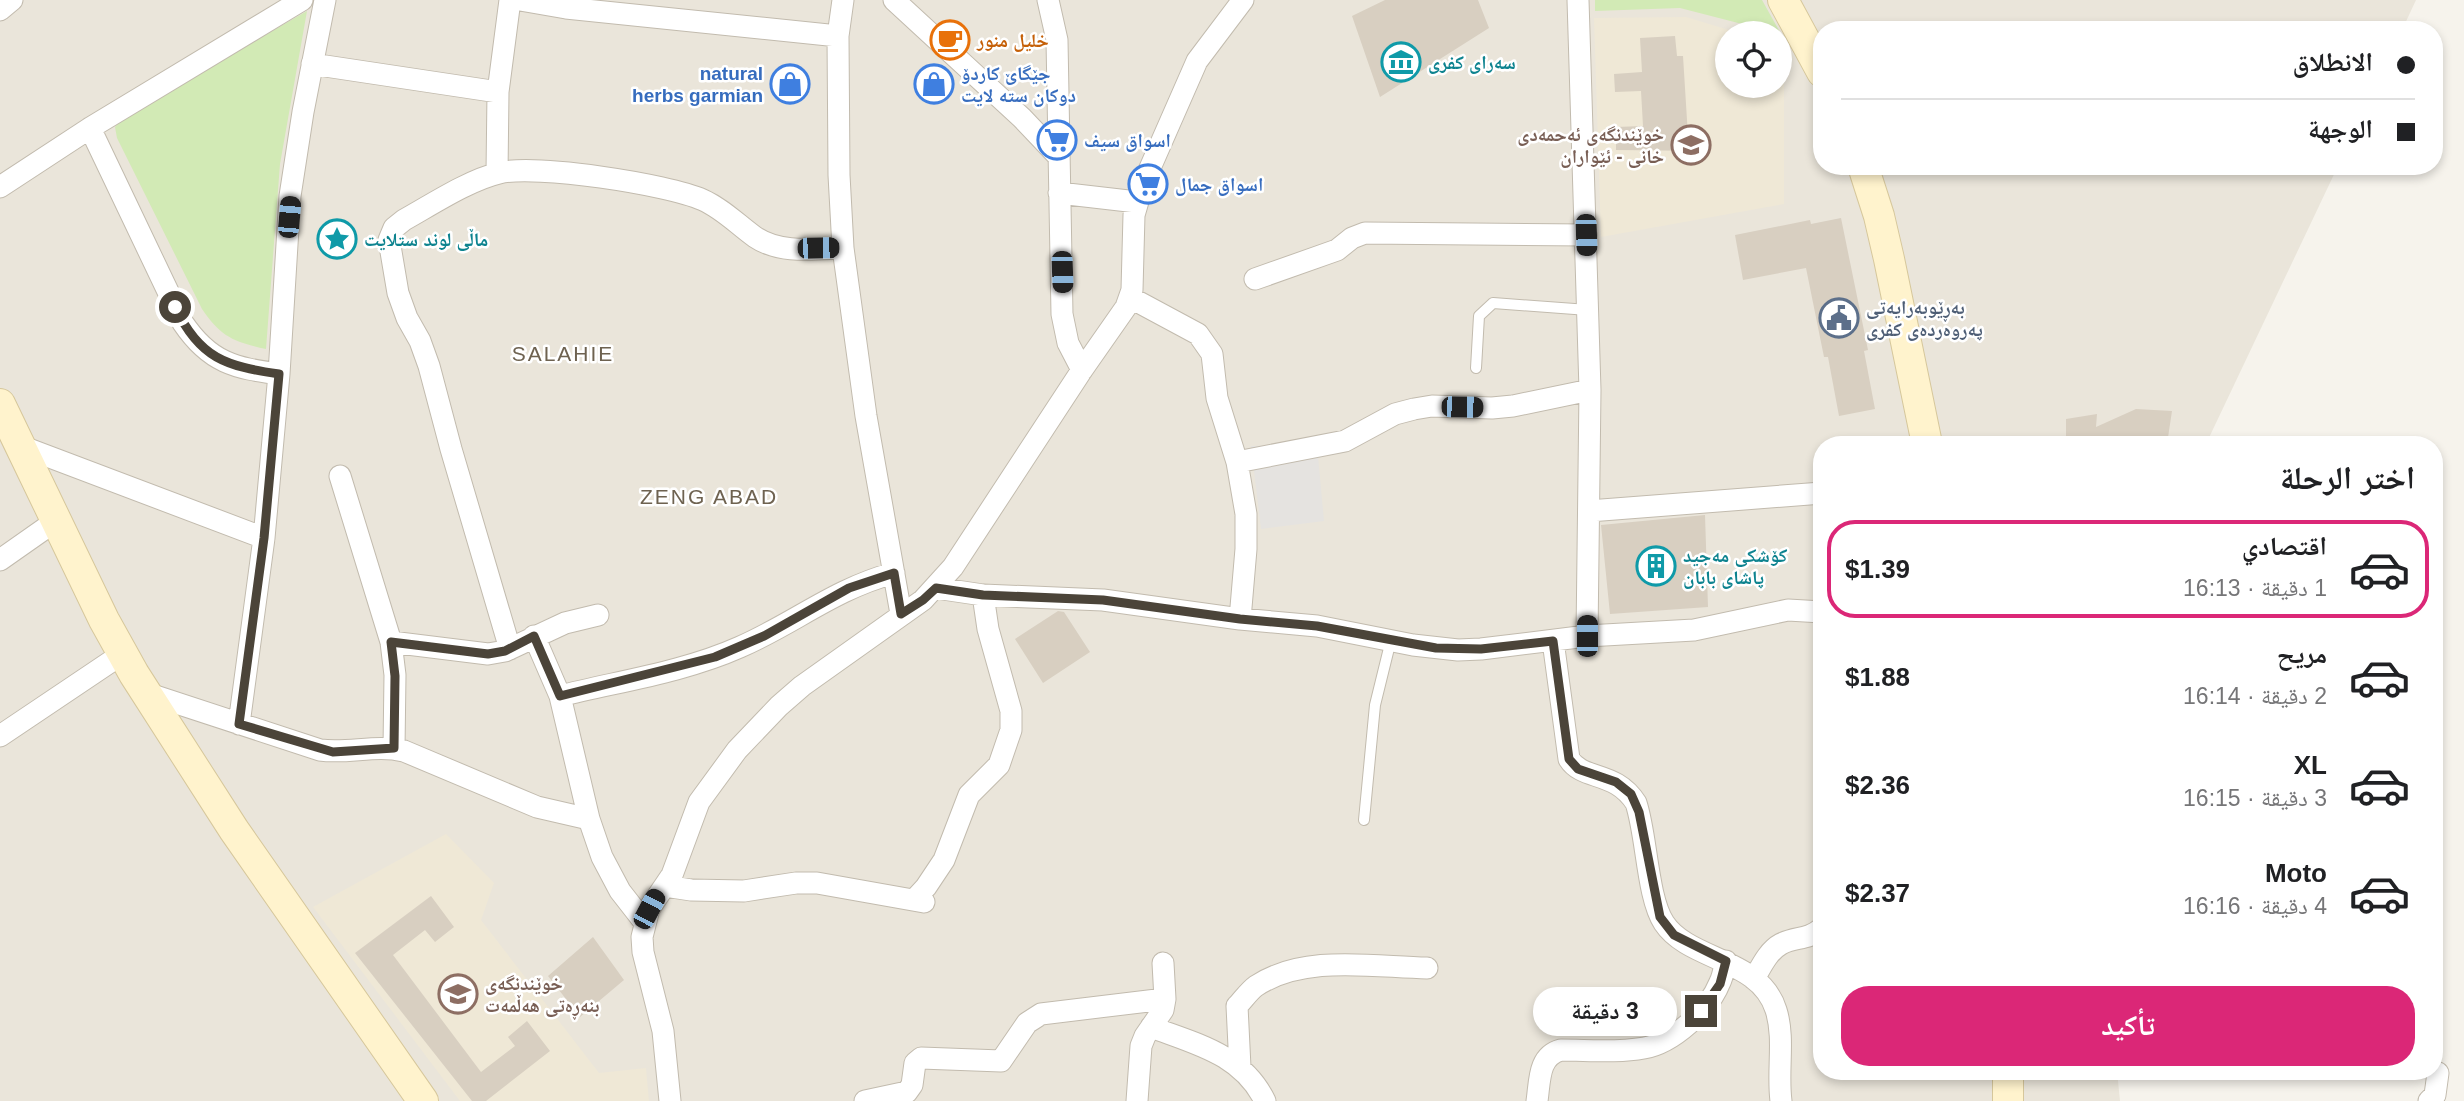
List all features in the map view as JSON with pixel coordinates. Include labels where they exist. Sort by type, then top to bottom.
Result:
[{"type":"street","points":[[0,10],[12,0]]},
{"type":"street","points":[[0,187],[90,128],[302,0]]},
{"type":"street","points":[[239,724],[264,538],[279,374],[290,196],[325,0]]},
{"type":"street","points":[[497,173],[498,92],[510,0]]},
{"type":"street","points":[[520,0],[566,8],[838,36]]},
{"type":"street","points":[[843,0],[838,36],[839,175],[843,248],[864,403],[901,614]]},
{"type":"street","points":[[894,0],[1059,157]]},
{"type":"street","points":[[1048,0],[1058,40],[1059,193],[1064,329],[1082,370]]},
{"type":"street","points":[[670,1101],[663,1031],[643,952],[645,923],[656,897],[677,863],[685,834],[699,802],[737,750],[772,713],[802,686],[923,600],[953,567],[1131,298],[1133,228],[1137,202],[1197,61],[1243,0]]},
{"type":"street","points":[[1578,0],[1590,390],[1587,636]]},
{"type":"street","points":[[1783,0],[1813,55]]},
{"type":"street","points":[[313,64],[498,92]]},
{"type":"street","points":[[90,128],[192,337],[229,365],[279,374]]},
{"type":"street","points":[[510,649],[429,366],[402,306],[389,247],[394,228],[404,220],[497,173],[527,171],[659,187],[705,201],[732,217],[765,243],[794,249],[843,248]]},
{"type":"street","points":[[1866,175],[1889,259],[1925,436]]},
{"type":"street","points":[[1059,193],[1137,202]]},
{"type":"street","points":[[1255,279],[1336,250],[1352,238],[1365,233],[1586,235]]},
{"type":"street","points":[[1131,298],[1192,330],[1209,346],[1212,354],[1223,420],[1237,462],[1244,496],[1247,531],[1240,619]]},
{"type":"street","points":[[1237,462],[1345,442],[1395,414],[1414,409],[1513,406],[1590,390]]},
{"type":"street","points":[[0,404],[122,654],[234,830],[423,1101]]},
{"type":"street","points":[[19,445],[264,538]]},
{"type":"street","points":[[340,476],[391,642],[395,676],[394,748]]},
{"type":"street","points":[[1588,511],[1813,494]]},
{"type":"street","points":[[0,560],[57,520]]},
{"type":"street","points":[[560,696],[715,657],[764,636],[849,588],[894,573]]},
{"type":"street","points":[[936,588],[983,595],[1103,600],[1329,628],[1424,647],[1458,650],[1587,636],[1694,630],[1788,610],[1813,611]]},
{"type":"street","points":[[665,886],[704,891],[744,891],[796,883],[817,883],[919,901],[944,859],[970,795],[999,765],[1011,730],[1011,710],[988,629],[983,595]]},
{"type":"street","points":[[391,642],[478,654],[497,653],[565,623],[598,615]]},
{"type":"street","points":[[534,636],[560,696],[589,819],[602,857],[620,891],[645,923]]},
{"type":"street","points":[[1553,641],[1569,759],[1578,769],[1616,782],[1631,794],[1639,812],[1660,917],[1674,935],[1726,961],[1768,991],[1776,1011],[1781,1101]]},
{"type":"street","points":[[0,736],[122,654]]},
{"type":"street","points":[[146,693],[333,752],[394,748],[537,807],[589,819]]},
{"type":"street","points":[[1754,979],[1776,948],[1788,941],[1813,935]]},
{"type":"street","points":[[1537,1101],[1543,1063],[1550,1054],[1561,1050],[1645,1048],[1669,1039],[1689,1023],[1711,998],[1720,984],[1726,961]]},
{"type":"street","points":[[1137,1101],[1139,1056],[1145,1036],[1163,1010],[1163,963]]},
{"type":"street","points":[[1240,1067],[1237,1006],[1255,987],[1285,973],[1322,966],[1427,968]]},
{"type":"street","points":[[865,1101],[908,1092],[912,1085],[915,1063],[921,1058],[1002,1061],[1027,1023],[1041,1014],[1165,999]]},
{"type":"street","points":[[1151,1027],[1218,1052],[1240,1067],[1265,1101]]},
{"type":"street","points":[[2008,1080],[2008,1101]]},
{"type":"street","points":[[2428,1101],[2435,1095],[2437,1080]]},
{"type":"lane","points":[[1476,368],[1479,316],[1493,303],[1588,310]]},
{"type":"lane","points":[[1364,820],[1375,705],[1391,640]]},
{"type":"shaded area","points":[[0,0],[2416,0],[2406,21],[1813,21],[1813,175],[2334,175],[2210,436],[1813,436],[1813,1080],[2118,1080],[2120,1101],[0,1101]]},
{"type":"shaded area","name":"خوێندنگەی ئەحمەدی خانی - ئێواران","points":[[1686,17],[1715,26],[1715,98],[1784,98],[1784,204],[1601,237],[1594,18]]},
{"type":"shaded area","points":[[1317,445],[1324,521],[1261,529],[1251,446]]},
{"type":"shaded area","name":"خوێندنگەی بنەڕەتی هەڵمەت","points":[[446,834],[494,883],[481,920],[599,1073],[646,1068],[649,1101],[460,1101],[313,907]]},
{"type":"green space","points":[[1595,0],[1762,0],[1774,21],[1730,21],[1680,8],[1595,11]]},
{"type":"green space","points":[[307,11],[280,164],[266,349],[229,337],[202,309],[117,138],[115,127],[123,117]]},
{"type":"building","name":"سەرای کفری","points":[[1385,0],[1478,0],[1489,28],[1380,97],[1352,16]]},
{"type":"building","points":[[1675,36],[1677,56],[1683,56],[1688,136],[1706,136],[1706,151],[1616,150],[1616,127],[1643,126],[1641,91],[1615,92],[1614,74],[1642,72],[1640,38]]},
{"type":"building","name":"بەڕێوبەرایەتی پەروەردەی کفری","points":[[1841,218],[1868,350],[1864,351],[1875,409],[1839,416],[1828,357],[1824,357],[1806,268],[1743,280],[1735,235],[1810,220],[1811,224]]},
{"type":"building","points":[[2136,409],[2172,411],[2168,436],[2066,436],[2066,419],[2097,414],[2096,427]]},
{"type":"building","name":"کۆشکی مەجید پاشای بابان","points":[[1705,515],[1708,607],[1610,614],[1601,525]]},
{"type":"building","points":[[1058,611],[1064,612],[1090,652],[1043,683],[1015,639]]},
{"type":"building","points":[[431,896],[454,927],[435,942],[425,930],[393,955],[481,1072],[515,1046],[508,1037],[527,1021],[550,1051],[486,1101],[472,1101],[355,953]]},
{"type":"building","points":[[593,937],[624,980],[580,1017],[548,976]]},
{"type":"place","name":"خلیل منور","points":[[950,40]]},
{"type":"place","name":"سەرای کفری","points":[[1401,62]]},
{"type":"place","name":"natural herbs garmian","points":[[790,84]]},
{"type":"place","name":"جێگاێ کاردۆ دوکان ستە لایت","points":[[934,84]]},
{"type":"place","name":"اسواق سيف","points":[[1057,140]]},
{"type":"place","name":"خوێندنگەی ئەحمەدی خانی - ئێواران","points":[[1691,145]]},
{"type":"place","name":"اسواق جمال","points":[[1148,184]]},
{"type":"place","name":"ماڵی لوند ستلایت","points":[[337,239]]},
{"type":"place","name":"بەڕێوبەرایەتی پەروەردەی کفری","points":[[1839,318]]},
{"type":"place","name":"کۆشکی مەجید پاشای بابان","points":[[1656,566]]},
{"type":"place","name":"خوێندنگەی بنەڕەتی هەڵمەت","points":[[458,994]]},
{"type":"district","name":"SALAHIE","points":[[563,354]]},
{"type":"district","name":"ZENG ABAD","points":[[709,497]]},
{"type":"route","points":[[175,307],[192,337],[218,358],[240,368],[279,374],[264,538],[239,724],[320,750],[349,752],[394,748],[395,676],[391,642],[488,654],[505,651],[534,636],[560,696],[715,657],[764,636],[849,588],[894,573],[901,614],[936,588],[983,595],[1103,600],[1240,619],[1317,626],[1413,645],[1458,650],[1553,641],[1569,759],[1578,769],[1616,782],[1631,794],[1639,812],[1660,917],[1674,935],[1726,961],[1720,984],[1701,1011]]}]
